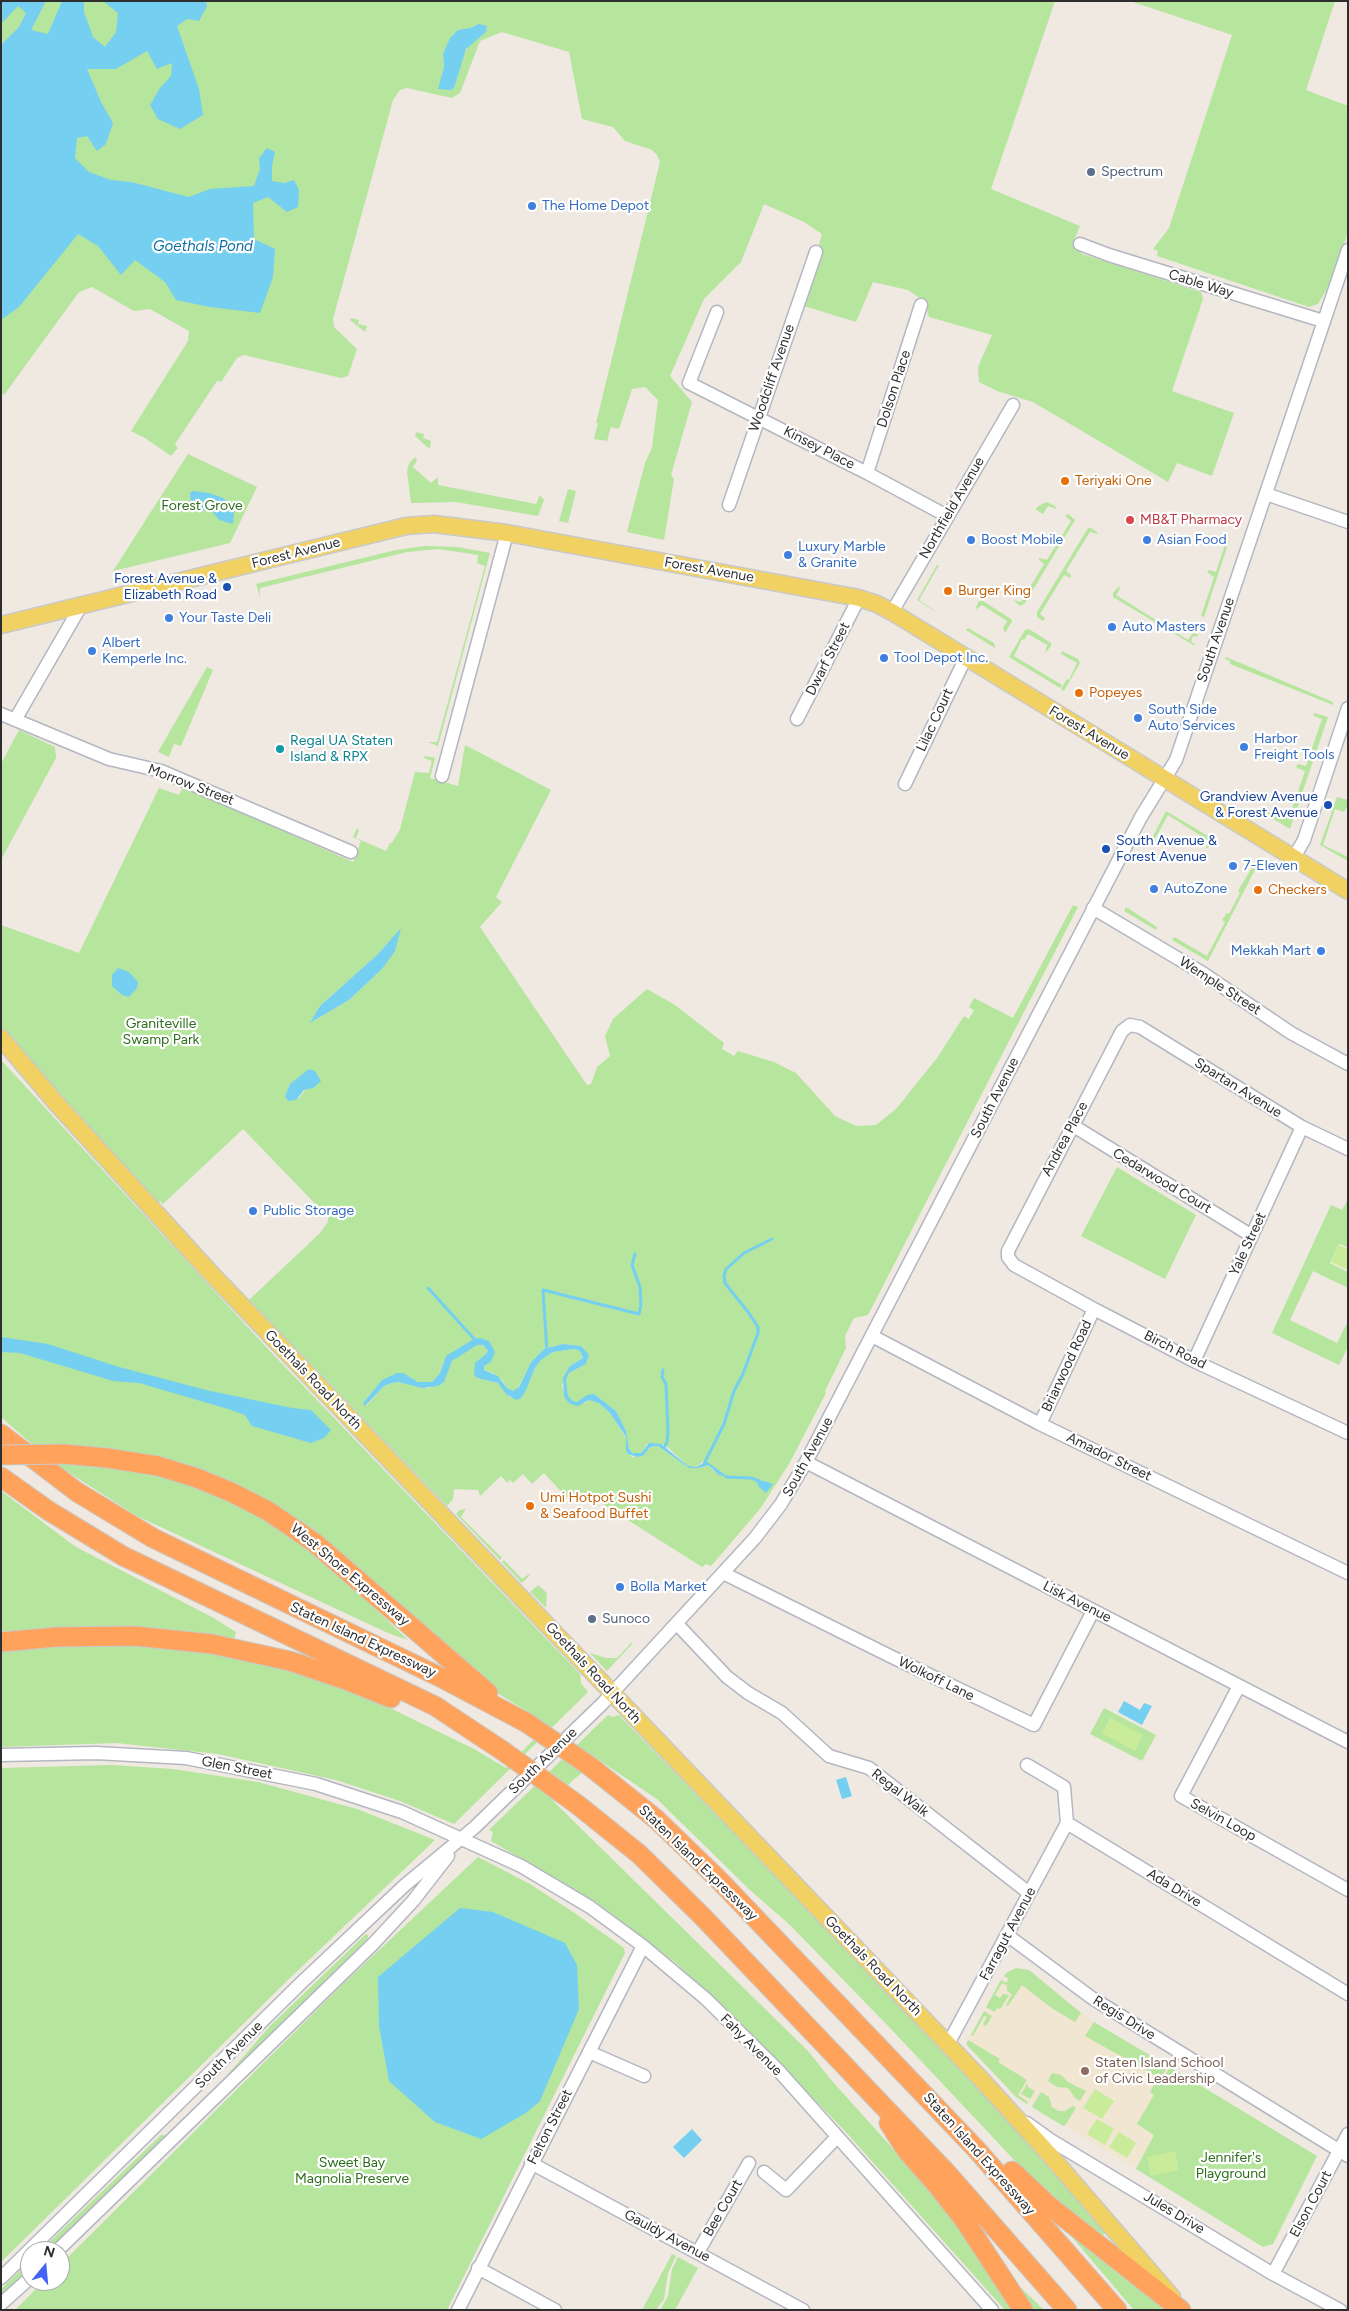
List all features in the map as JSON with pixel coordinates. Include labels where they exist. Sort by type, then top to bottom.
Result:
[{"type":"highway","name":"Staten Island Expressway","points":[[1,1434],[77,1492],[153,1538],[442,1678],[527,1722],[634,1800],[678,1839],[896,2064],[998,2173],[1117,2310]]},
{"type":"highway","name":"West Shore Expressway","points":[[1,1455],[63,1454],[107,1458],[158,1466],[233,1492],[276,1516],[315,1543],[478,1686],[527,1722]]},
{"type":"highway","name":"Staten Island Expressway","points":[[1,1477],[49,1511],[123,1556],[428,1703],[483,1740]]},
{"type":"highway","points":[[1,1642],[57,1637],[134,1636],[193,1642],[252,1652],[297,1663],[355,1683],[483,1740],[503,1751],[578,1804],[639,1854],[680,1894],[973,2201],[1067,2310]]},
{"type":"highway","points":[[896,2064],[983,2140],[1038,2196],[1182,2310]]},
{"type":"highway","points":[[865,2086],[907,2151],[951,2203],[1023,2310]]},
{"type":"main road","name":"Forest Avenue","points":[[1,625],[420,524],[448,524],[507,533],[859,598],[877,604],[892,612],[1348,892]]},
{"type":"main road","name":"Goethals Road North","points":[[1,1038],[207,1269],[1011,2111],[1182,2310]]},
{"type":"street","name":"Cable Way","points":[[1080,244],[1109,255],[1323,321]]},
{"type":"street","name":"South Avenue","points":[[1,2278],[301,1983],[405,1884],[462,1838],[612,1694],[723,1573],[777,1510],[806,1462],[1141,817],[1176,760],[1323,321],[1342,286],[1348,250]]},
{"type":"street","name":"Woodcliff Avenue","points":[[729,505],[816,252]]},
{"type":"street","name":"Dolson Place","points":[[867,473],[921,304]]},
{"type":"street","name":"Kinsey Place","points":[[717,312],[690,383],[947,516]]},
{"type":"street","name":"Northfield Avenue","points":[[892,612],[1013,405]]},
{"type":"street","points":[[1266,494],[1348,522]]},
{"type":"street","points":[[442,776],[507,533]]},
{"type":"street","name":"Dwarf Street","points":[[798,719],[859,598]]},
{"type":"street","points":[[15,720],[82,604]]},
{"type":"street","name":"Lilac Court","points":[[905,784],[966,657]]},
{"type":"street","points":[[1293,858],[1304,840],[1348,708]]},
{"type":"street","name":"Morrow Street","points":[[1,714],[109,759],[161,771],[351,852]]},
{"type":"street","name":"Wemple Street","points":[[1093,908],[1204,974],[1291,1033],[1348,1064]]},
{"type":"street","name":"Andrea Place","points":[[1008,1257],[1009,1246],[1072,1125],[1122,1031],[1130,1026]]},
{"type":"street","name":"Spartan Avenue","points":[[1130,1026],[1140,1026],[1302,1128],[1348,1149]]},
{"type":"street","name":"Cedarwood Court","points":[[1072,1125],[1252,1236]]},
{"type":"street","name":"Yale Street","points":[[1194,1360],[1302,1128]]},
{"type":"street","name":"Birch Road","points":[[1008,1257],[1014,1265],[1094,1309],[1194,1360],[1348,1433]]},
{"type":"street","name":"Briarwood Road","points":[[1040,1424],[1094,1309]]},
{"type":"street","name":"Amador Street","points":[[872,1336],[1040,1424],[1348,1573]]},
{"type":"street","name":"Lisk Avenue","points":[[806,1462],[1348,1742]]},
{"type":"street","name":"Wolkoff Lane","points":[[723,1573],[1034,1725],[1093,1611]]},
{"type":"street","name":"Regal Walk","points":[[677,1624],[727,1677],[748,1693],[782,1713],[829,1756],[870,1768],[1029,1893]]},
{"type":"street","name":"Selvin Loop","points":[[1239,1686],[1181,1796],[1348,1890]]},
{"type":"street","name":"Glen Street","points":[[1,1755],[96,1753],[186,1758],[316,1784],[374,1802],[462,1838]]},
{"type":"street","points":[[1026,1765],[1064,1787],[1067,1823]]},
{"type":"street","name":"Farragut Avenue","points":[[948,2044],[1067,1823]]},
{"type":"street","name":"Ada Drive","points":[[1067,1823],[1348,1994]]},
{"type":"street","name":"South Avenue","points":[[67,2241],[373,1944],[413,1901],[462,1838]]},
{"type":"street","name":"Fahy Avenue","points":[[462,1838],[529,1870],[590,1907],[643,1946],[713,2006],[778,2070],[992,2310]]},
{"type":"street","name":"Regis Drive","points":[[1007,1935],[1092,1998],[1343,2153]]},
{"type":"street","name":"Felton Street","points":[[458,2310],[531,2163],[643,1946]]},
{"type":"street","points":[[589,2052],[644,2076]]},
{"type":"street","name":"Jules Drive","points":[[1011,2111],[1052,2140],[1274,2274],[1340,2310]]},
{"type":"street","name":"Elson Court","points":[[1274,2274],[1343,2153],[1348,2134]]},
{"type":"street","points":[[764,2172],[786,2190],[837,2137]]},
{"type":"street","name":"Gauldy Avenue","points":[[531,2163],[698,2252],[797,2308]]},
{"type":"street","name":"Bee Court","points":[[698,2252],[749,2163]]},
{"type":"street","points":[[478,2268],[556,2310]]},
{"type":"street","points":[[1,2304],[20,2287]]},
{"type":"shaded area","name":"Staten Island School of Civic Leadership","points":[[1016,1968],[1029,1970],[1094,2022],[1185,2076],[1136,2169],[1016,2097],[966,2044],[1003,1977],[1006,1973]]},
{"type":"green space","points":[[1,1],[1055,1],[991,189],[1080,226],[1072,245],[1082,254],[1201,292],[1203,299],[1172,391],[1234,413],[1212,476],[1177,463],[1168,482],[1033,402],[997,391],[979,382],[978,367],[992,335],[929,317],[924,301],[908,290],[873,282],[856,322],[804,306],[804,297],[822,234],[804,222],[764,204],[741,262],[704,299],[670,376],[692,402],[671,475],[674,479],[664,540],[627,532],[645,463],[652,448],[658,400],[645,387],[632,389],[619,429],[611,427],[607,441],[594,439],[598,423],[596,423],[660,162],[652,150],[625,141],[613,127],[582,119],[569,52],[502,32],[480,41],[460,93],[452,98],[407,88],[400,90],[393,100],[333,319],[334,327],[357,349],[348,376],[341,378],[244,355],[237,358],[221,382],[217,381],[175,444],[178,448],[171,456],[131,431],[188,341],[189,331],[150,309],[134,311],[92,287],[79,292],[4,395],[1,393]],"holes":[[[479,24],[461,61],[454,88],[439,89],[444,67],[443,54],[458,30]]]},
{"type":"green space","points":[[1130,1],[1335,1],[1306,90],[1348,106],[1348,232],[1331,282],[1318,304],[1309,307],[1157,256],[1158,251],[1153,249],[1169,228],[1232,35]]},
{"type":"green space","points":[[351,318],[359,320],[358,324],[367,326],[365,332],[350,320]]},
{"type":"green space","points":[[416,432],[424,434],[423,438],[431,441],[430,448],[415,436]]},
{"type":"green space","name":"Forest Grove","points":[[188,454],[257,487],[230,543],[113,571]]},
{"type":"green space","points":[[415,457],[417,461],[413,467],[431,483],[438,477],[438,485],[536,504],[540,495],[544,500],[538,516],[456,502],[411,503],[407,471],[409,464]]},
{"type":"green space","points":[[568,489],[576,491],[568,523],[559,521]]},
{"type":"green space","points":[[1046,502],[1055,506],[1056,509],[1048,506],[1043,514],[1036,510],[1037,507]]},
{"type":"green space","points":[[1068,514],[1075,520],[1025,603],[1020,606],[1013,600],[1021,602],[1044,564],[1039,558],[1047,560],[1071,521],[1065,516]]},
{"type":"green space","points":[[1088,528],[1091,528],[1098,534],[1090,532],[1088,535],[1066,571],[1071,575],[1071,578],[1064,575],[1040,614],[1045,618],[1043,621],[1037,617],[1037,612]]},
{"type":"green space","points":[[1221,538],[1229,541],[1204,617],[1201,616],[1214,577],[1207,572],[1209,570],[1216,572],[1225,545],[1218,541]]},
{"type":"green space","points":[[424,546],[458,547],[490,553],[438,746],[428,742],[437,742],[485,566],[477,563],[478,555],[438,549],[407,552],[260,588],[260,597],[256,584],[396,550]]},
{"type":"green space","points":[[937,565],[939,565],[919,600],[943,616],[917,600]]},
{"type":"green space","points":[[1119,586],[1120,589],[1116,595],[1188,640],[1193,633],[1198,634],[1197,637],[1193,636],[1191,642],[1195,646],[1113,597],[1113,593]]},
{"type":"green space","points":[[979,601],[983,601],[1011,619],[1012,621],[1005,633],[1003,628],[1007,621],[982,605],[975,610]]},
{"type":"green space","points":[[968,628],[994,643],[995,648],[966,630]]},
{"type":"green space","points":[[1029,629],[1051,643],[1051,646],[1045,653],[1047,645],[1028,634],[1024,640],[1022,639],[1014,656],[1062,685],[1060,688],[1009,657],[1025,630]]},
{"type":"green space","points":[[1062,651],[1078,659],[1080,663],[1064,691],[1061,689],[1067,679],[1069,680],[1077,663],[1061,654]]},
{"type":"green space","points":[[1226,657],[1333,702],[1333,705],[1230,664],[1230,661],[1225,659]]},
{"type":"green space","points":[[207,667],[213,670],[181,746],[174,744],[169,757],[158,752]]},
{"type":"green space","points":[[1314,713],[1328,717],[1290,829],[1260,811],[1263,809],[1278,817],[1289,818],[1305,771],[1296,766],[1298,764],[1306,766],[1322,719],[1314,716]]},
{"type":"green space","points":[[19,730],[55,747],[56,758],[1,860],[1,764]]},
{"type":"green space","name":"Graniteville Swamp Park","points":[[465,745],[551,790],[496,897],[502,902],[480,927],[587,1085],[591,1084],[597,1067],[610,1056],[605,1036],[613,1019],[647,989],[675,1005],[724,1043],[722,1049],[734,1056],[738,1051],[774,1062],[796,1073],[835,1116],[856,1126],[876,1125],[896,1109],[937,1058],[964,1016],[969,1019],[974,1010],[969,1007],[974,998],[1013,1018],[1073,905],[1078,907],[868,1315],[854,1318],[845,1336],[846,1348],[825,1391],[826,1393],[789,1464],[760,1509],[711,1566],[706,1564],[702,1567],[601,1503],[586,1496],[575,1496],[568,1499],[544,1473],[532,1484],[523,1474],[513,1483],[510,1480],[507,1483],[501,1476],[480,1496],[478,1490],[454,1489],[453,1499],[447,1506],[249,1300],[320,1233],[328,1222],[328,1217],[243,1129],[163,1204],[160,1201],[155,1205],[1,1031],[1,925],[79,953],[159,788],[179,795],[183,787],[353,862],[361,841],[353,837],[357,828],[359,830],[356,838],[386,851],[390,843],[392,843],[400,829],[415,772],[429,773],[432,761],[424,758],[425,756],[435,758],[430,778],[458,786]],"holes":[[[401,929],[382,969],[349,1000],[312,1022],[320,1006],[378,954]],[[295,1082],[305,1090],[299,1098],[285,1096],[290,1084]],[[485,1339],[493,1358],[484,1366],[484,1370],[493,1373],[502,1380],[507,1388],[513,1391],[517,1390],[531,1362],[544,1349],[563,1344],[581,1346],[588,1359],[586,1364],[569,1373],[566,1380],[568,1396],[573,1401],[577,1402],[594,1394],[616,1411],[626,1431],[629,1449],[632,1453],[641,1453],[647,1444],[665,1445],[688,1466],[697,1467],[703,1461],[725,1476],[714,1471],[708,1465],[699,1468],[689,1468],[658,1446],[650,1447],[643,1456],[632,1457],[626,1450],[626,1438],[610,1413],[599,1403],[589,1400],[585,1403],[568,1402],[562,1386],[570,1366],[583,1358],[580,1351],[574,1349],[553,1352],[541,1360],[530,1380],[511,1398],[498,1383],[477,1378],[488,1351],[483,1345],[476,1345],[452,1361],[430,1388],[398,1382],[392,1383],[384,1386],[366,1406],[363,1403],[382,1380],[408,1376],[418,1382],[432,1382],[440,1373],[444,1361]]]},
{"type":"green space","points":[[1337,797],[1348,800],[1348,805],[1344,812],[1335,809],[1323,845],[1348,857],[1348,861],[1320,845]]},
{"type":"green space","points":[[1166,811],[1213,839],[1208,848],[1206,848],[1209,841],[1168,815],[1151,846],[1148,846]]},
{"type":"green space","points":[[1254,864],[1257,866],[1208,961],[1172,940],[1174,937],[1207,956],[1225,922],[1222,920],[1227,913],[1229,914],[1240,893],[1238,891]]},
{"type":"green space","points":[[1126,907],[1157,927],[1156,930],[1124,911]]},
{"type":"green space","points":[[1,1060],[267,1348],[580,1674],[581,1683],[588,1692],[454,1824],[400,1801],[336,1780],[218,1754],[116,1743],[1,1747],[1,1650],[63,1645],[166,1646],[237,1656],[320,1678],[392,1709],[474,1749],[506,1768],[548,1725],[499,1694],[306,1525],[259,1497],[210,1473],[158,1458],[34,1446],[1,1417]]},
{"type":"green space","points":[[1117,1167],[1196,1215],[1165,1279],[1081,1236]]},
{"type":"green space","points":[[1348,1199],[1348,1247],[1339,1244],[1330,1263],[1348,1272],[1348,1288],[1313,1271],[1290,1320],[1337,1343],[1348,1321],[1348,1347],[1339,1365],[1272,1333],[1331,1205],[1342,1210]]},
{"type":"green space","points":[[1339,1245],[1348,1249],[1348,1270],[1331,1262]]},
{"type":"green space","points":[[52,1462],[156,1473],[205,1487],[256,1512],[320,1556],[408,1640],[388,1633],[137,1516]]},
{"type":"green space","points":[[1,1491],[76,1547],[212,1617],[236,1632],[234,1639],[121,1630],[1,1631]]},
{"type":"green space","points":[[466,1509],[461,1517],[502,1558],[500,1560],[456,1514],[460,1510]]},
{"type":"green space","points":[[504,1560],[522,1579],[530,1575],[522,1583],[502,1562]]},
{"type":"green space","points":[[538,1585],[547,1593],[546,1608],[530,1592]]},
{"type":"green space","points":[[633,1643],[607,1671],[590,1653],[606,1658],[617,1658]]},
{"type":"green space","points":[[1104,1708],[1156,1735],[1142,1761],[1090,1734]]},
{"type":"green space","points":[[608,1715],[613,1717],[619,1715],[950,2056],[1106,2232],[1103,2235],[1098,2234],[1027,2181],[1017,2163],[891,2029],[789,1924],[751,1891],[657,1799],[599,1760],[574,1779],[553,1801],[808,2051],[832,2081],[923,2182],[972,2243],[1015,2310],[1005,2310],[844,2130],[750,2033],[676,1963],[596,1902],[491,1841],[493,1832],[489,1830]]},
{"type":"green space","points":[[1110,1718],[1143,1735],[1135,1751],[1102,1733]]},
{"type":"green space","points":[[111,1765],[173,1769],[258,1782],[357,1809],[435,1840],[291,1977],[22,2241],[20,2241],[20,2243],[1,2262],[1,1768]]},
{"type":"green space","name":"Sweet Bay Magnolia Preserve","points":[[478,1857],[530,1884],[624,1948],[625,1953],[447,2310],[15,2310],[34,2291],[70,2291],[70,2255],[343,1984]]},
{"type":"green space","points":[[366,1934],[368,1938],[224,2081],[270,2026]]},
{"type":"green space","points":[[1016,1968],[1029,1970],[1081,2013],[1075,2022],[1053,2009],[1022,1985],[1008,2006],[1006,2005],[1012,1994],[1007,1991],[1007,1985],[1002,1983],[995,1995],[1000,1998],[1003,1994],[1009,1995],[1001,2008],[996,2009],[995,2012],[986,2007],[1001,1980],[1006,1983],[1009,1979],[1004,1976],[1006,1973]]},
{"type":"green space","points":[[984,2011],[992,2016],[986,2026],[983,2024],[987,2017],[984,2016],[973,2036],[971,2035]]},
{"type":"green space","name":"Jennifer's Playground","points":[[1094,2022],[1168,2066],[1160,2078],[1162,2080],[1170,2067],[1317,2156],[1273,2244],[1263,2247],[1136,2169],[1154,2135],[1137,2124],[1154,2095],[1150,2092],[1158,2077],[1085,2036]]},
{"type":"green space","points":[[968,2040],[1000,2059],[998,2062],[1027,2080],[1018,2095],[1028,2102],[1027,2104],[1016,2097],[966,2044]]},
{"type":"green space","points":[[1052,2073],[1061,2075],[1068,2082],[1086,2091],[1080,2101],[1075,2098],[1068,2088],[1057,2087],[1048,2081]]},
{"type":"green space","points":[[1028,2083],[1028,2087],[1035,2091],[1030,2099],[1021,2094]]},
{"type":"green space","points":[[1095,2089],[1114,2101],[1102,2119],[1083,2108]]},
{"type":"green space","points":[[1041,2092],[1049,2097],[1052,2107],[1058,2111],[1065,2111],[1073,2106],[1076,2108],[1066,2124],[1063,2126],[1032,2107]]},
{"type":"green space","points":[[1097,2119],[1114,2129],[1105,2145],[1087,2134]]},
{"type":"green space","points":[[1119,2132],[1136,2143],[1127,2158],[1109,2147]]},
{"type":"green space","points":[[161,2135],[165,2135],[165,2139],[59,2241],[50,2241]]},
{"type":"green space","points":[[1175,2151],[1179,2170],[1151,2176],[1147,2157]]},
{"type":"green space","points":[[1066,2230],[1170,2310],[1134,2310]]},
{"type":"green space","points":[[672,2254],[676,2256],[668,2273],[664,2299],[656,2310],[642,2310]]},
{"type":"green space","points":[[678,2257],[698,2268],[675,2310],[660,2310],[668,2296],[672,2269]]},
{"type":"green space","points":[[20,2271],[20,2280],[1,2298],[1,2289]]},
{"type":"green space","points":[[1010,2277],[1044,2310],[1031,2310]]},
{"type":"water","name":"Goethals Pond","points":[[1,1],[46,1],[31,30],[48,34],[62,1],[84,1],[84,12],[93,37],[105,47],[116,32],[118,13],[103,1],[206,1],[207,6],[199,21],[187,19],[177,26],[199,89],[203,115],[180,129],[158,119],[150,105],[160,88],[171,76],[172,63],[157,69],[147,51],[116,69],[87,69],[101,102],[113,123],[106,144],[97,151],[87,136],[77,138],[75,158],[89,172],[111,180],[131,182],[189,197],[210,189],[254,186],[260,169],[259,158],[267,148],[275,152],[272,166],[272,181],[284,183],[294,180],[299,190],[298,207],[287,212],[268,197],[253,203],[254,239],[275,249],[273,277],[260,313],[210,307],[176,300],[165,282],[135,260],[121,275],[98,246],[78,234],[19,307],[1,320],[1,45],[19,27],[26,13],[18,6],[1,24]]},
{"type":"water","points":[[479,24],[487,26],[486,32],[466,49],[454,88],[451,90],[438,89],[444,67],[443,54],[450,38],[458,30]]},
{"type":"water","points":[[193,491],[209,493],[223,498],[234,510],[233,524],[219,520],[212,511],[200,510],[191,504],[190,493]]},
{"type":"water","points":[[401,928],[395,951],[382,969],[349,1000],[310,1023],[320,1006],[378,954]]},
{"type":"water","points":[[118,968],[129,972],[138,982],[137,988],[129,997],[122,995],[112,986],[112,975]]},
{"type":"water","points":[[309,1069],[315,1071],[321,1081],[313,1088],[304,1090],[296,1100],[288,1101],[285,1096],[290,1084]]},
{"type":"water","points":[[1,1337],[48,1344],[119,1367],[206,1390],[292,1408],[311,1410],[331,1430],[324,1438],[311,1443],[252,1426],[245,1415],[228,1409],[139,1383],[113,1381],[20,1353],[1,1352]]},
{"type":"water","points":[[480,1338],[489,1341],[495,1352],[491,1362],[484,1366],[484,1370],[498,1376],[507,1388],[513,1391],[519,1387],[531,1362],[544,1349],[563,1344],[581,1346],[589,1355],[586,1364],[569,1373],[566,1380],[568,1396],[573,1401],[577,1402],[587,1395],[594,1394],[616,1411],[626,1431],[629,1449],[632,1453],[641,1453],[649,1443],[661,1444],[688,1466],[697,1467],[706,1461],[728,1477],[719,1475],[708,1465],[699,1468],[689,1468],[658,1446],[650,1447],[643,1456],[637,1457],[628,1454],[626,1450],[626,1437],[610,1413],[599,1403],[589,1400],[578,1406],[573,1405],[564,1396],[563,1378],[570,1366],[583,1358],[580,1351],[574,1349],[553,1352],[541,1360],[535,1368],[525,1392],[521,1398],[516,1400],[506,1394],[498,1383],[477,1378],[474,1374],[475,1363],[488,1351],[483,1345],[477,1345],[452,1361],[444,1382],[438,1386],[422,1388],[398,1382],[392,1383],[384,1386],[365,1406],[363,1403],[382,1380],[397,1373],[403,1373],[418,1382],[432,1382],[440,1373],[446,1356],[474,1339]]},
{"type":"water","points":[[756,1480],[773,1484],[766,1493],[759,1487]]},
{"type":"water","points":[[1124,1701],[1140,1710],[1144,1703],[1152,1706],[1142,1725],[1118,1712]]},
{"type":"water","points":[[846,1777],[852,1796],[842,1799],[836,1780]]},
{"type":"water","points":[[460,1908],[493,1912],[565,1943],[577,1965],[579,2009],[540,2101],[526,2113],[481,2139],[435,2122],[389,2081],[379,2026],[378,1977]]},
{"type":"water","points":[[692,2129],[702,2140],[684,2158],[673,2147]]},
{"type":"waterway","points":[[704,1464],[724,1424],[734,1391],[743,1374],[758,1333],[758,1327],[725,1283],[726,1269],[744,1253],[772,1239]]},
{"type":"waterway","points":[[547,1352],[543,1290],[639,1314],[641,1304],[640,1287],[632,1265],[635,1254]]},
{"type":"waterway","points":[[428,1288],[476,1341]]},
{"type":"waterway","points":[[663,1370],[662,1377],[666,1384],[668,1431],[667,1442],[664,1448]]},
{"type":"waterway","points":[[726,1477],[751,1478],[759,1481]]},
{"type":"place","name":"Spectrum","points":[[1091,172]]},
{"type":"place","name":"The Home Depot","points":[[532,206]]},
{"type":"place","name":"Teriyaki One","points":[[1065,481]]},
{"type":"place","name":"MB&T Pharmacy","points":[[1130,520]]},
{"type":"place","name":"Boost Mobile","points":[[971,540]]},
{"type":"place","name":"Asian Food","points":[[1147,540]]},
{"type":"place","name":"Luxury Marble & Granite","points":[[788,555]]},
{"type":"place","name":"Forest Avenue & Elizabeth Road","points":[[227,587]]},
{"type":"place","name":"Burger King","points":[[948,591]]},
{"type":"place","name":"Your Taste Deli","points":[[169,618]]},
{"type":"place","name":"Auto Masters","points":[[1112,627]]},
{"type":"place","name":"Albert Kemperle Inc.","points":[[92,651]]},
{"type":"place","name":"Tool Depot Inc.","points":[[884,658]]},
{"type":"place","name":"Popeyes","points":[[1079,693]]},
{"type":"place","name":"South Side Auto Services","points":[[1138,718]]},
{"type":"place","name":"Harbor Freight Tools","points":[[1244,747]]},
{"type":"place","name":"Regal UA Staten Island & RPX","points":[[280,749]]},
{"type":"place","name":"Grandview Avenue & Forest Avenue","points":[[1328,805]]},
{"type":"place","name":"South Avenue & Forest Avenue","points":[[1106,849]]},
{"type":"place","name":"7-Eleven","points":[[1233,866]]},
{"type":"place","name":"AutoZone","points":[[1154,889]]},
{"type":"place","name":"Checkers","points":[[1258,890]]},
{"type":"place","name":"Mekkah Mart","points":[[1321,951]]},
{"type":"place","name":"Public Storage","points":[[253,1211]]},
{"type":"place","name":"Umi Hotpot Sushi & Seafood Buffet","points":[[530,1506]]},
{"type":"place","name":"Bolla Market","points":[[620,1587]]},
{"type":"place","name":"Sunoco","points":[[592,1619]]},
{"type":"place","name":"Staten Island School of Civic Leadership","points":[[1085,2071]]}]
